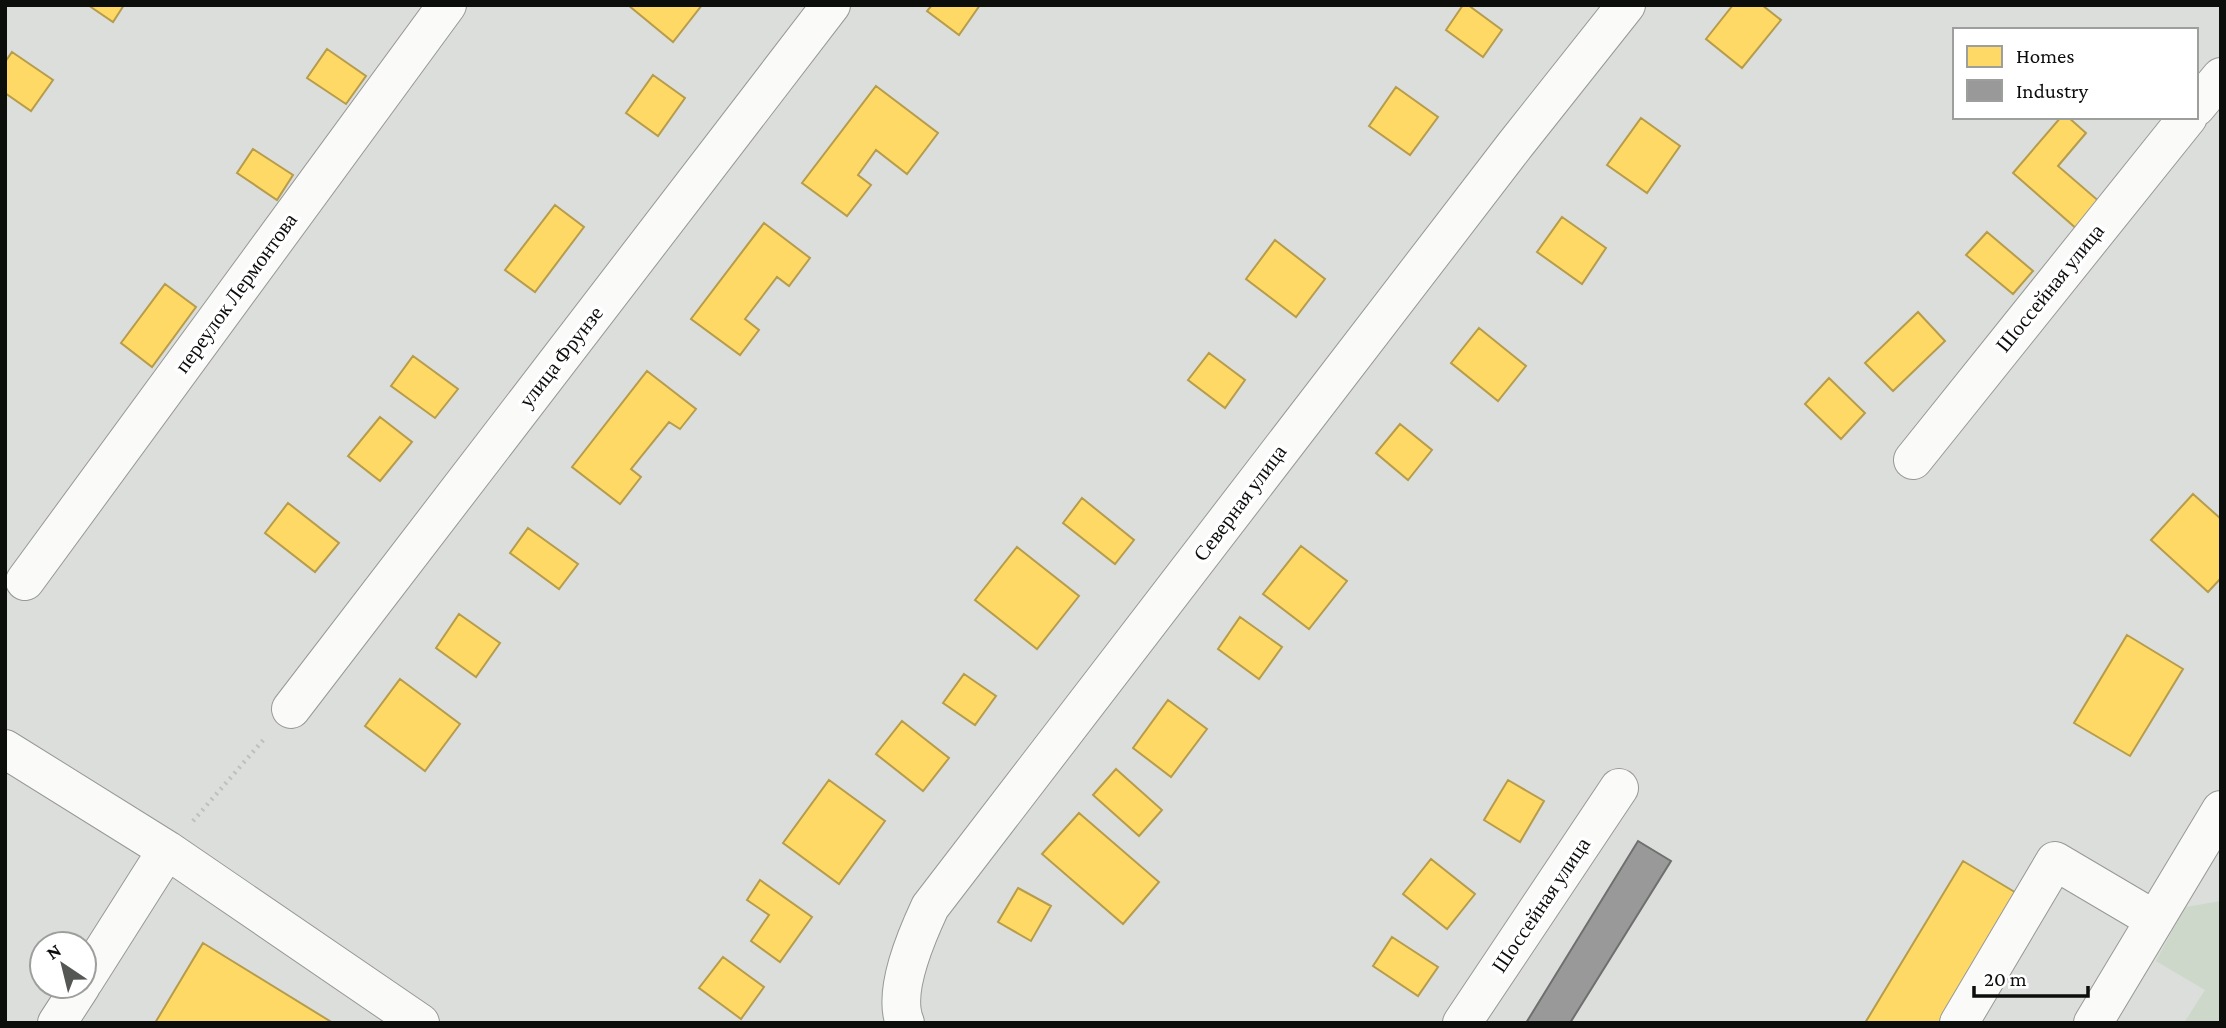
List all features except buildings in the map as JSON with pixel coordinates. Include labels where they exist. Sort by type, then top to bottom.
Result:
[{"type":"street","name":"переулок Лермонтова","points":[[25,581],[447,5]]},
{"type":"street","name":"улица Фрунзе","points":[[290,709],[831,5]]},
{"type":"street","name":"Северная улица","points":[[905,1023],[902,1014],[905,975],[914,940],[930,906],[1515,145],[1626,5]]},
{"type":"street","points":[[2198,105],[2221,77]]},
{"type":"street","name":"Шоссейная улица","points":[[1913,460],[2186,119]]},
{"type":"street","points":[[5,749],[167,850],[420,1023]]},
{"type":"street","name":"Шоссейная улица","points":[[1462,1023],[1619,788]]},
{"type":"street","points":[[2096,1022],[2155,920],[2208,857],[2221,810]]},
{"type":"street","points":[[98,959],[167,850]]},
{"type":"street","points":[[1959,1023],[2055,861],[2155,920]]},
{"type":"street","points":[[57,1023],[72,1000]]},
{"type":"path","points":[[167,850],[290,709]]},
{"type":"green space","points":[[2221,901],[2221,1023],[2184,1023],[2205,990],[2156,961],[2185,907]]}]
